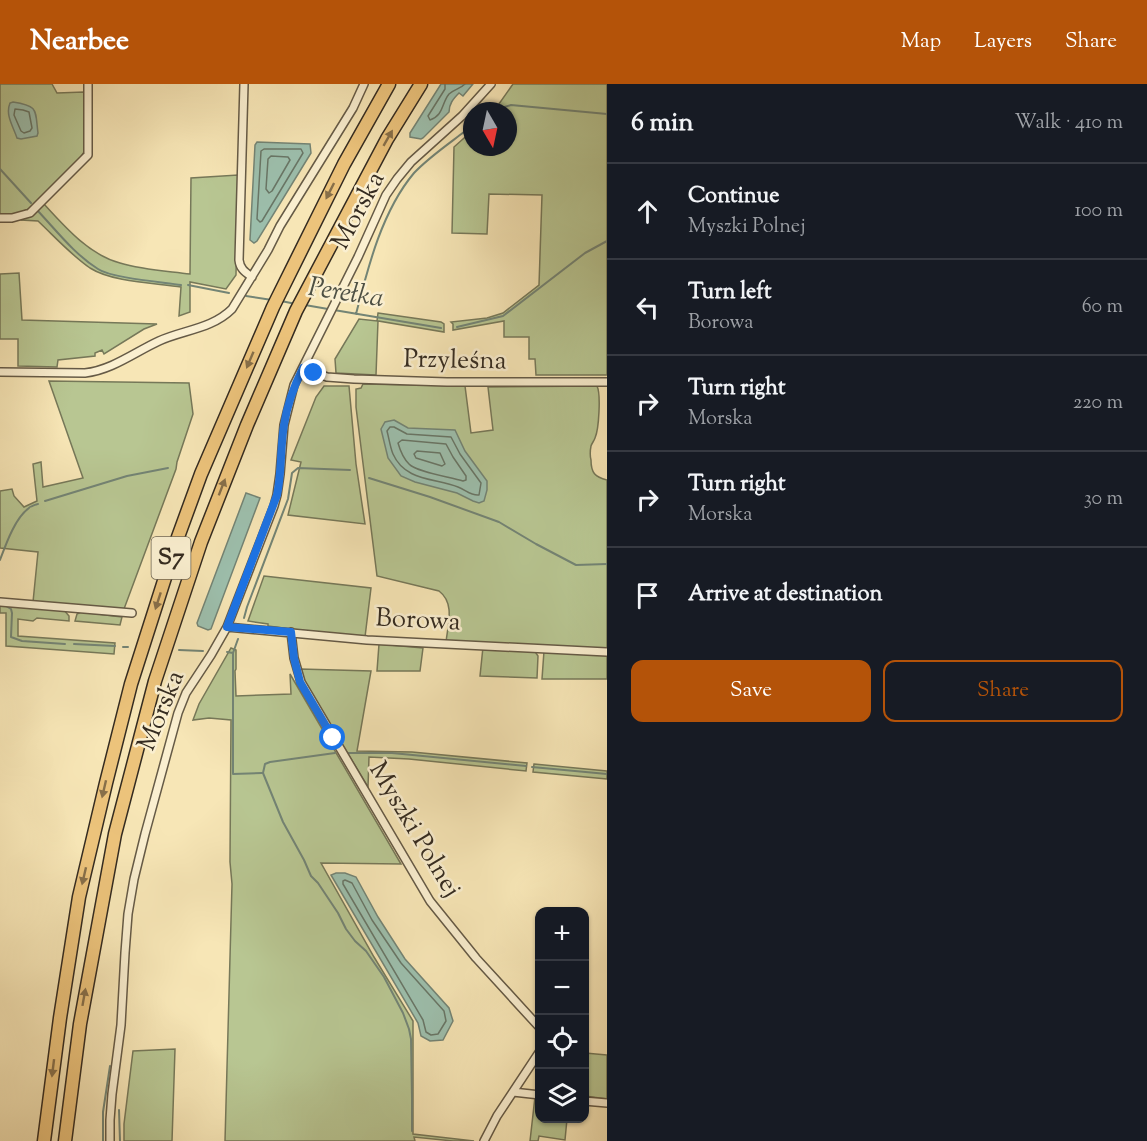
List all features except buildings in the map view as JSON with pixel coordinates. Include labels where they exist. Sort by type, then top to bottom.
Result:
[{"type":"highway","name":"S7","points":[[44,1141],[79,897],[128,695],[178,537],[201,474],[275,302],[344,164],[389,84]]},
{"type":"highway","name":"S7","points":[[65,1141],[80,1024],[124,799],[155,681],[201,542],[264,383],[299,306],[387,139],[421,84]]},
{"type":"street","points":[[0,218],[12,218],[30,213],[88,155],[88,84]]},
{"type":"street","points":[[244,84],[239,260],[243,270],[252,277]]},
{"type":"street","points":[[0,372],[85,373],[98,371],[169,336],[216,322],[232,309],[241,295],[280,226],[353,108],[364,84]]},
{"type":"street","name":"Morska","points":[[110,1141],[112,1094],[121,1024],[126,934],[134,879],[175,721],[186,693],[227,627],[277,495],[284,424],[294,385],[386,195],[417,156],[467,110],[491,84]]},
{"type":"street","name":"Przyleśna","points":[[303,368],[327,377],[354,379],[447,382],[607,382]]},
{"type":"street","points":[[0,602],[132,613]]},
{"type":"street","name":"Borowa","points":[[227,627],[375,641],[607,652]]},
{"type":"street","name":"Myszki Polnej","points":[[291,632],[300,682],[430,902],[476,958],[535,1023]]},
{"type":"street","points":[[484,1141],[497,1116],[535,1059]]},
{"type":"street","points":[[513,1092],[535,1094]]},
{"type":"street","points":[[589,1101],[607,1103]]},
{"type":"green space","points":[[0,84],[52,84],[57,93],[84,92],[84,152],[79,160],[31,208],[12,216],[0,217]]},
{"type":"green space","points":[[513,84],[607,84],[607,375],[536,375],[535,359],[529,359],[529,337],[504,337],[504,321],[453,330],[451,322],[487,318],[503,313],[539,285],[542,195],[489,194],[487,234],[452,233],[454,147],[463,139],[463,156],[517,156],[517,102],[500,102]]},
{"type":"green space","points":[[238,175],[236,275],[226,289],[190,282],[190,312],[179,316],[181,287],[121,279],[99,273],[76,257],[38,221],[22,220],[43,203],[78,239],[109,259],[137,267],[190,274],[191,178]]},
{"type":"green space","points":[[19,273],[22,320],[157,324],[144,329],[104,354],[102,350],[95,353],[95,356],[58,360],[57,367],[18,366],[18,339],[0,339],[0,274]]},
{"type":"green space","points":[[378,313],[441,322],[444,324],[444,332],[378,321],[376,375],[336,373],[335,359],[359,319],[377,321]]},
{"type":"green space","points":[[49,381],[189,383],[193,414],[176,469],[124,609],[33,602],[38,552],[0,548],[0,491],[12,489],[14,496],[24,507],[37,501],[33,464],[41,462],[43,487],[83,478]]},
{"type":"green space","points":[[363,384],[465,386],[471,433],[493,430],[488,387],[597,386],[598,420],[590,455],[594,474],[607,480],[607,649],[446,642],[449,608],[439,591],[377,576],[356,407],[356,389],[361,388]]},
{"type":"green space","points":[[324,386],[349,386],[356,464],[365,524],[288,515],[301,462],[291,460],[316,397]]},
{"type":"green space","points":[[264,576],[371,588],[365,637],[268,626],[268,624],[248,621]]},
{"type":"green space","points":[[0,604],[64,610],[69,616],[69,621],[18,619],[18,636],[115,643],[114,654],[6,646],[6,613],[0,613]]},
{"type":"green space","points":[[81,612],[122,617],[120,625],[75,621],[77,614]]},
{"type":"green space","points":[[379,644],[423,648],[420,671],[377,671]]},
{"type":"green space","points":[[483,647],[534,650],[538,656],[537,678],[480,676]]},
{"type":"green space","points":[[231,648],[236,650],[236,696],[291,694],[290,674],[401,864],[321,863],[413,1021],[413,1134],[474,1141],[414,1137],[415,1141],[225,1141],[232,884],[230,862],[231,720],[209,718],[193,720],[199,704]]},
{"type":"green space","points":[[544,651],[607,655],[607,679],[542,679]]},
{"type":"green space","points":[[300,669],[371,671],[357,751],[412,752],[527,763],[526,771],[369,757],[368,787],[301,676]]},
{"type":"green space","points":[[534,764],[607,771],[607,779],[533,772]]},
{"type":"green space","points":[[175,1049],[172,1141],[124,1141],[133,1051]]},
{"type":"green space","points":[[589,1053],[607,1055],[607,1099],[589,1097]]},
{"type":"green space","points":[[535,1097],[535,1123],[567,1123],[565,1140],[539,1136],[538,1141],[530,1141]]},
{"type":"water","points":[[441,84],[473,84],[463,96],[459,93],[457,95],[449,112],[423,138],[410,137],[410,133]]},
{"type":"water","points":[[10,103],[27,105],[34,110],[37,136],[17,138],[8,112]]},
{"type":"water","points":[[257,142],[310,144],[311,153],[254,243],[250,240]]},
{"type":"water","points":[[394,420],[408,428],[455,430],[465,451],[487,481],[484,501],[479,503],[457,493],[401,476],[388,458],[381,429],[385,422]]},
{"type":"water","points":[[246,493],[260,498],[211,629],[208,630],[198,626],[197,623]]},
{"type":"water","points":[[336,873],[356,877],[405,959],[449,1008],[453,1021],[443,1040],[430,1041],[421,1036],[418,1023],[331,875]]},
{"type":"waterway","points":[[517,106],[607,114]]},
{"type":"waterway","points":[[356,314],[378,240],[393,204],[414,173],[463,133]]},
{"type":"waterway","name":"Perełka","points":[[0,169],[31,203]]},
{"type":"waterway","name":"Perełka","points":[[37,210],[73,249],[98,269],[125,277],[181,285]]},
{"type":"waterway","name":"Perełka","points":[[457,327],[503,316],[585,253],[607,241]]},
{"type":"waterway","name":"Perełka","points":[[188,285],[229,293]]},
{"type":"waterway","name":"Perełka","points":[[246,296],[272,300]]},
{"type":"waterway","name":"Perełka","points":[[281,301],[296,304]]},
{"type":"waterway","name":"Perełka","points":[[305,305],[328,309]]},
{"type":"waterway","name":"Perełka","points":[[334,310],[441,328]]},
{"type":"waterway","points":[[45,501],[127,476],[168,468]]},
{"type":"waterway","points":[[244,618],[288,499],[292,473],[298,468],[350,470]]},
{"type":"waterway","points":[[369,478],[499,522],[576,565],[607,564]]},
{"type":"waterway","points":[[0,560],[19,518],[29,508],[38,504]]},
{"type":"waterway","points":[[6,606],[11,609],[12,613],[11,637],[22,641],[65,644]]},
{"type":"waterway","points":[[233,653],[238,639]]},
{"type":"waterway","points":[[74,644],[115,646]]},
{"type":"waterway","points":[[123,647],[128,647]]},
{"type":"waterway","points":[[179,650],[203,651]]},
{"type":"waterway","points":[[227,652],[233,653],[233,774],[262,773]]},
{"type":"waterway","points":[[335,753],[270,762],[265,764],[263,773],[283,822],[311,876],[338,913],[346,929],[366,951],[384,977],[403,1013],[411,1039],[412,1131]]},
{"type":"waterway","points":[[348,753],[392,753],[526,766]]},
{"type":"waterway","points":[[532,767],[607,774]]},
{"type":"waterway","points":[[103,1141],[103,1112],[110,1066]]},
{"type":"waterway","points":[[119,1110],[120,1141]]},
{"type":"route","points":[[314,373],[303,368],[294,385],[284,424],[280,474],[274,506],[227,627],[291,632],[300,682],[333,738]]}]
